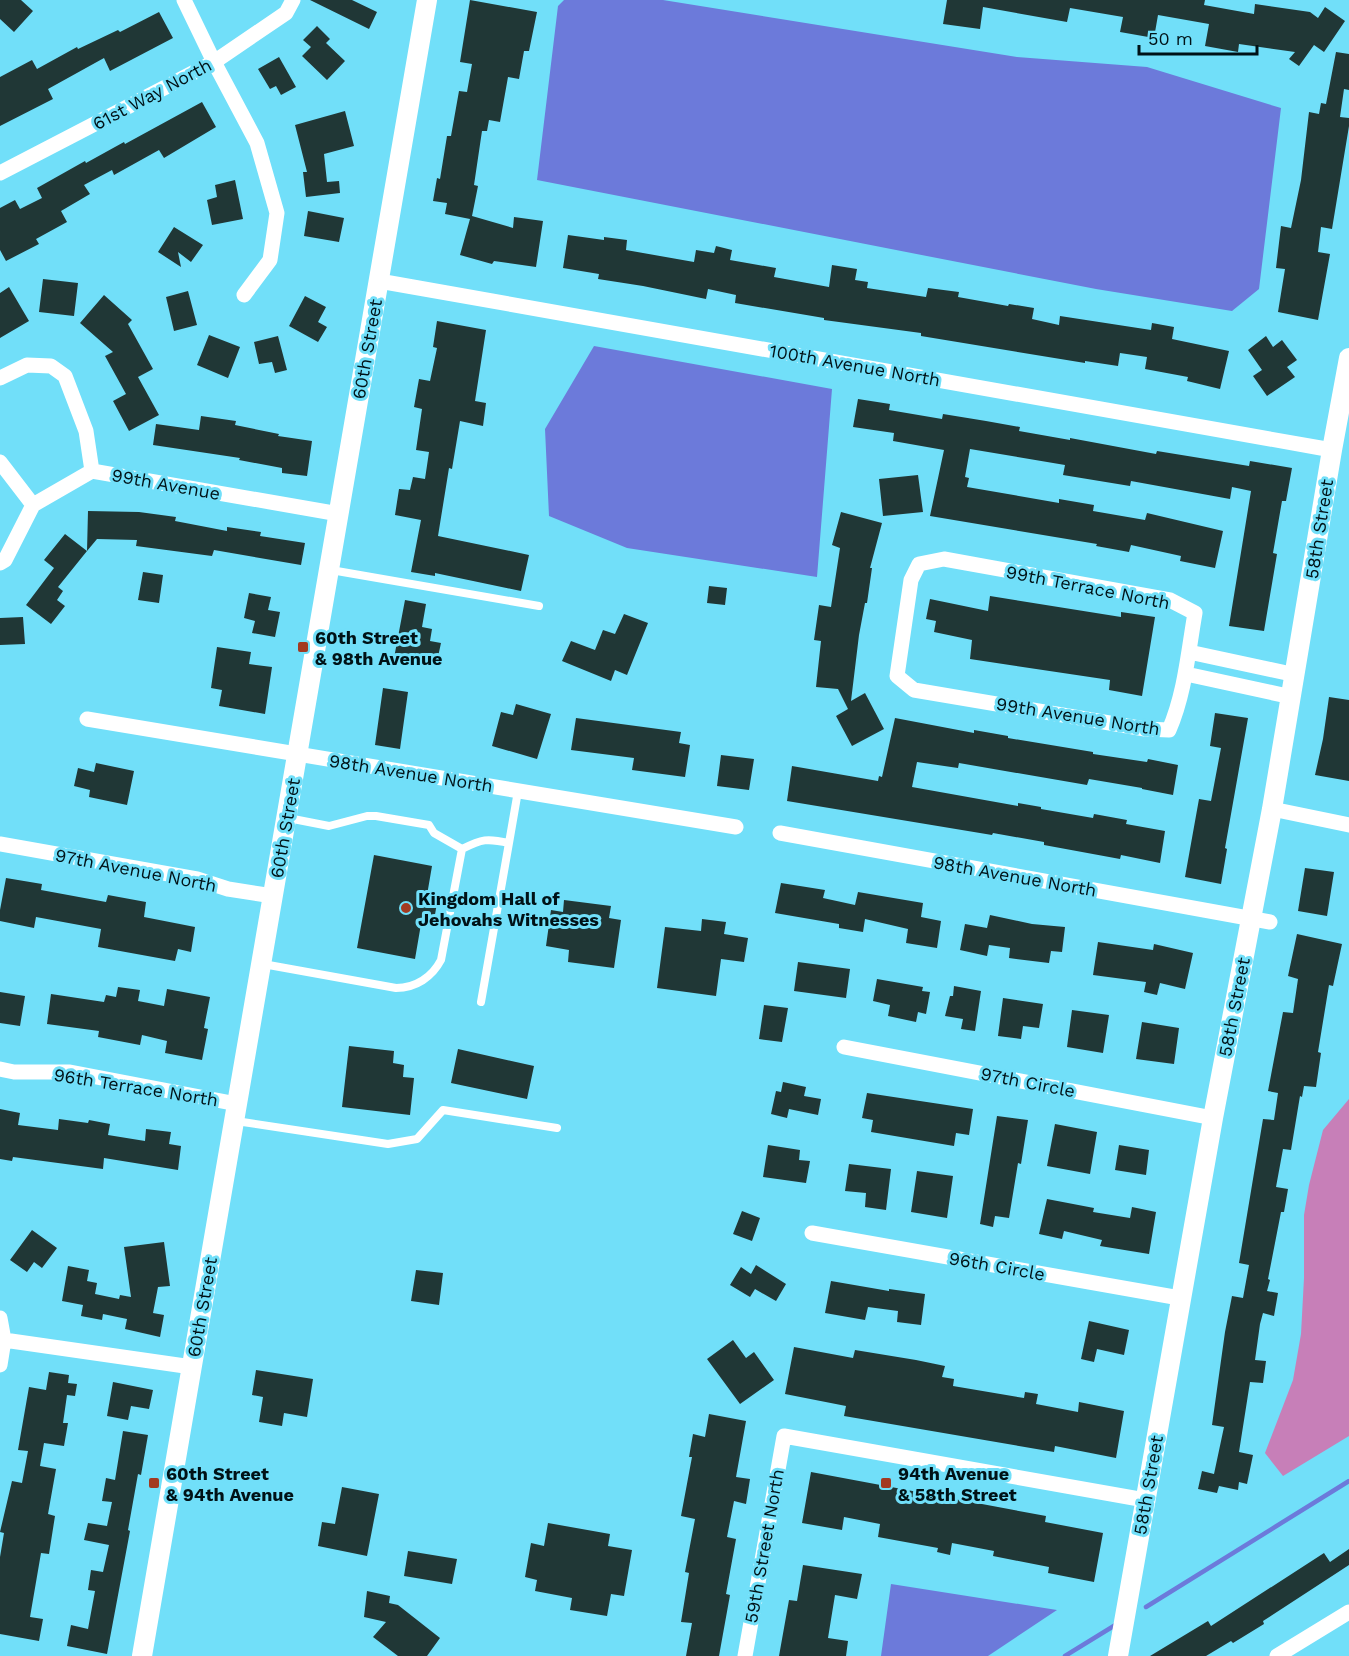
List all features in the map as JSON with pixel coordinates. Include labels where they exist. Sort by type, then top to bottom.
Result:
[{"type":"street","points":[[184,0],[257,143],[277,213],[270,260],[244,295]]},
{"type":"street","name":"61st Way North","points":[[0,172],[214,62],[286,13],[293,0]]},
{"type":"street","name":"60th Street","points":[[142,1656],[427,0]]},
{"type":"street","name":"100th Avenue North","points":[[379,281],[1332,450]]},
{"type":"street","name":"58th Street","points":[[1119,1651],[1213,1118],[1260,920],[1272,809],[1349,358]]},
{"type":"street","points":[[0,378],[27,364],[51,366],[65,376],[86,431],[92,471]]},
{"type":"street","points":[[0,462],[33,505],[5,560],[0,563]]},
{"type":"street","name":"99th Avenue","points":[[33,505],[92,471],[339,514]]},
{"type":"street","name":"99th Terrace North","points":[[897,676],[911,580],[919,564],[944,560],[1170,600],[1195,613],[1186,674]]},
{"type":"street","points":[[1188,652],[1296,675]]},
{"type":"street","points":[[1186,674],[1292,697]]},
{"type":"street","name":"99th Avenue North","points":[[897,676],[915,690],[1145,729],[1169,730],[1178,711],[1186,674]]},
{"type":"street","name":"98th Avenue North","points":[[87,719],[736,827]]},
{"type":"street","points":[[1272,809],[1349,825]]},
{"type":"street","name":"98th Avenue North","points":[[780,834],[1260,920]]},
{"type":"street","name":"97th Avenue North","points":[[0,844],[197,879],[228,889],[273,896]]},
{"type":"street","name":"97th Circle","points":[[843,1047],[1213,1118]]},
{"type":"street","name":"96th Terrace North","points":[[0,1069],[14,1072],[70,1072],[236,1112]]},
{"type":"street","name":"96th Circle","points":[[812,1233],[1174,1297],[1183,1296]]},
{"type":"street","points":[[0,1318],[4,1340],[0,1365]]},
{"type":"street","points":[[4,1340],[192,1367]]},
{"type":"street","name":"59th Street North","points":[[745,1656],[784,1436],[1145,1500]]},
{"type":"street","points":[[1277,1656],[1349,1612]]},
{"type":"lane","points":[[329,570],[540,606]]},
{"type":"lane","points":[[481,1002],[518,791]]},
{"type":"lane","points":[[286,818],[329,826],[367,816],[376,816],[429,825],[434,832],[462,849]]},
{"type":"lane","points":[[462,849],[480,840],[489,839],[509,843]]},
{"type":"lane","points":[[261,964],[396,988],[409,988],[424,980],[435,971],[441,960],[462,849]]},
{"type":"lane","points":[[236,1112],[388,1144],[417,1139],[443,1110],[556,1128]]},
{"type":"shaded area","points":[[1349,1099],[1349,1436],[1283,1476],[1265,1453],[1293,1380],[1301,1334],[1304,1215],[1309,1185],[1323,1130]]},
{"type":"water","points":[[564,0],[663,0],[1017,57],[1147,67],[1281,108],[1259,289],[1232,311],[1096,289],[537,180],[558,6]]},
{"type":"water","points":[[594,346],[832,389],[817,577],[627,548],[549,516],[545,429]]},
{"type":"water","points":[[891,1584],[1057,1610],[988,1656],[881,1656]]},
{"type":"building","points":[[0,0],[21,0],[33,11],[14,32],[0,19]]},
{"type":"building","points":[[310,0],[352,0],[377,12],[369,29]]},
{"type":"building","points":[[470,0],[537,12],[529,51],[524,51],[519,79],[508,77],[500,122],[489,120],[487,131],[482,131],[474,185],[478,186],[472,216],[513,228],[514,217],[543,221],[536,267],[494,261],[492,264],[460,255],[470,219],[445,214],[447,203],[433,201],[437,178],[440,179],[447,136],[451,136],[459,91],[467,92],[472,64],[460,62]]},
{"type":"building","points":[[947,0],[1205,0],[1204,5],[1254,14],[1255,4],[1310,12],[1318,18],[1325,7],[1345,21],[1324,52],[1314,45],[1299,66],[1289,59],[1295,52],[1239,44],[1238,52],[1205,46],[1209,24],[1158,15],[1154,38],[1120,32],[1123,17],[1070,8],[1067,22],[983,7],[980,29],[943,24]]},
{"type":"building","points":[[159,12],[173,38],[110,71],[104,58],[48,89],[53,99],[0,126],[0,77],[32,60],[37,69],[77,47],[78,49],[118,30],[120,32]]},
{"type":"building","points":[[317,26],[330,39],[326,43],[345,61],[327,80],[302,56],[311,47],[303,40]]},
{"type":"building","points":[[1336,52],[1349,54],[1349,90],[1344,89],[1340,117],[1349,118],[1349,126],[1332,229],[1321,227],[1318,252],[1330,254],[1318,320],[1278,312],[1285,269],[1276,268],[1281,226],[1291,228],[1301,180],[1309,112],[1319,114],[1321,103],[1326,104]]},
{"type":"building","points":[[279,57],[296,87],[281,95],[276,86],[270,89],[258,69]]},
{"type":"building","points":[[202,102],[216,127],[164,158],[159,150],[114,175],[112,170],[84,185],[90,194],[61,211],[67,222],[36,239],[39,244],[6,261],[0,250],[0,208],[15,200],[20,209],[42,198],[37,188]]},
{"type":"building","points":[[345,111],[354,146],[324,154],[327,182],[339,181],[340,193],[306,197],[303,172],[307,172],[295,125]]},
{"type":"building","points":[[235,180],[243,219],[212,225],[207,200],[217,197],[215,185]]},
{"type":"building","points":[[308,211],[344,218],[339,242],[304,236]]},
{"type":"building","points":[[174,227],[203,245],[191,262],[178,252],[181,267],[158,252]]},
{"type":"building","points":[[568,235],[604,240],[604,237],[627,240],[626,250],[694,262],[696,250],[714,253],[716,246],[732,250],[730,260],[776,268],[774,277],[829,287],[832,265],[857,269],[855,280],[868,282],[867,288],[926,297],[928,288],[959,292],[958,297],[1034,308],[1032,319],[1059,325],[1060,316],[1151,330],[1152,323],[1174,327],[1172,339],[1229,351],[1220,389],[1187,381],[1188,377],[1145,369],[1147,357],[1120,353],[1118,366],[1085,361],[1085,363],[921,336],[921,333],[824,320],[824,318],[735,303],[736,295],[708,289],[706,299],[598,279],[599,274],[563,268]]},
{"type":"building","points":[[43,279],[78,283],[74,316],[39,312]]},
{"type":"building","points":[[9,287],[29,321],[0,338],[0,293]]},
{"type":"building","points":[[188,291],[197,325],[174,331],[166,297]]},
{"type":"building","points":[[104,295],[132,320],[128,324],[153,369],[138,377],[159,415],[129,431],[113,401],[126,394],[105,356],[113,352],[80,323]]},
{"type":"building","points":[[305,296],[326,307],[318,322],[327,327],[318,342],[289,326]]},
{"type":"building","points":[[437,321],[486,330],[475,401],[486,403],[483,426],[460,421],[452,469],[449,468],[438,536],[529,555],[521,591],[435,573],[435,576],[411,572],[421,520],[395,515],[399,489],[410,490],[413,477],[425,479],[429,452],[416,450],[422,409],[414,407],[419,379],[430,381],[437,348],[433,347]]},
{"type":"building","points":[[209,335],[240,347],[228,378],[197,365]]},
{"type":"building","points":[[278,336],[287,370],[275,373],[272,362],[259,364],[254,342]]},
{"type":"building","points":[[1266,336],[1273,347],[1282,340],[1297,360],[1287,367],[1295,377],[1267,396],[1253,376],[1262,370],[1248,350]]},
{"type":"building","points":[[858,399],[890,404],[889,410],[942,419],[943,414],[986,421],[1020,427],[1019,431],[1156,454],[1157,451],[1249,466],[1250,461],[1292,468],[1286,501],[1282,501],[1273,553],[1277,554],[1264,631],[1229,626],[1251,491],[1232,487],[1230,499],[1131,481],[1130,486],[1063,475],[1065,465],[970,449],[965,477],[969,478],[967,487],[1059,503],[1059,499],[1094,505],[1093,511],[1145,520],[1147,513],[1223,531],[1215,568],[1180,561],[1181,556],[1131,545],[1129,552],[1096,546],[1097,544],[930,516],[944,450],[893,441],[894,433],[853,427]]},
{"type":"building","points":[[201,416],[236,421],[235,425],[279,434],[278,436],[312,441],[307,476],[282,473],[282,468],[239,460],[240,458],[153,445],[156,424],[199,430]]},
{"type":"building","points":[[918,475],[923,512],[883,516],[879,479]]},
{"type":"building","points":[[88,511],[139,512],[176,517],[175,521],[227,531],[227,527],[261,532],[260,536],[305,543],[301,565],[214,550],[212,556],[136,546],[137,540],[97,539],[87,551]]},
{"type":"building","points":[[841,512],[882,523],[870,568],[872,568],[859,635],[851,701],[865,693],[884,729],[852,746],[836,716],[848,709],[838,689],[816,687],[821,641],[814,640],[819,605],[831,607],[840,548],[832,545]]},
{"type":"building","points":[[65,534],[87,551],[58,587],[63,591],[57,600],[65,606],[51,624],[26,605],[54,568],[44,560]]},
{"type":"building","points":[[143,572],[163,575],[159,603],[138,600]]},
{"type":"building","points":[[709,586],[727,588],[725,605],[707,603]]},
{"type":"building","points":[[249,593],[271,597],[268,610],[280,612],[275,637],[252,633],[255,621],[244,618]]},
{"type":"building","points":[[990,596],[1121,617],[1121,612],[1155,617],[1142,696],[1109,690],[1110,680],[970,659],[972,640],[934,632],[936,621],[926,619],[930,599],[988,611]]},
{"type":"building","points":[[405,600],[426,604],[422,627],[432,629],[430,641],[441,643],[436,666],[394,658]]},
{"type":"building","points":[[624,614],[648,623],[627,675],[615,670],[611,681],[562,661],[571,641],[595,650],[603,630],[615,634]]},
{"type":"building","points":[[23,617],[25,644],[0,645],[0,618]]},
{"type":"building","points":[[217,647],[251,652],[249,664],[272,667],[265,714],[219,706],[222,690],[211,688]]},
{"type":"building","points":[[383,688],[408,692],[400,749],[375,745]]},
{"type":"building","points":[[1329,697],[1349,700],[1349,781],[1315,775]]},
{"type":"building","points":[[516,704],[551,714],[537,759],[492,746],[501,712],[513,715]]},
{"type":"building","points":[[1215,713],[1248,718],[1225,848],[1227,849],[1221,884],[1185,877],[1199,799],[1211,801],[1221,748],[1210,746]]},
{"type":"building","points":[[576,718],[681,732],[679,743],[690,745],[685,777],[632,770],[634,758],[571,750]]},
{"type":"building","points":[[895,718],[974,733],[974,730],[1008,736],[1008,738],[1093,752],[1093,754],[1147,762],[1148,759],[1178,765],[1173,795],[1089,779],[1087,785],[959,763],[958,768],[917,762],[912,787],[1018,806],[1018,803],[1093,818],[1094,814],[1127,820],[1126,824],[1165,831],[1160,863],[1121,855],[1120,859],[993,833],[992,835],[787,801],[792,766],[878,781],[879,776],[882,777]]},
{"type":"building","points":[[721,755],[754,759],[749,790],[717,786]]},
{"type":"building","points":[[96,763],[134,771],[127,805],[89,797],[90,790],[74,786],[78,768],[94,772]]},
{"type":"building","name":"Kingdom Hall of Jehovahs Witnesses","points":[[374,855],[432,866],[426,901],[437,903],[433,926],[421,924],[415,959],[357,948]]},
{"type":"building","points":[[1305,868],[1334,872],[1327,916],[1298,911]]},
{"type":"building","points":[[6,878],[42,884],[41,890],[106,902],[108,895],[146,902],[144,917],[195,927],[191,952],[178,949],[175,961],[98,947],[101,929],[36,917],[34,928],[0,921]]},
{"type":"building","points":[[781,883],[825,890],[823,898],[855,905],[858,892],[923,903],[921,917],[941,921],[937,948],[906,943],[908,929],[865,919],[863,932],[839,928],[839,924],[775,913]]},
{"type":"building","points":[[564,900],[611,906],[609,918],[621,920],[614,968],[568,962],[569,950],[546,946],[551,910],[563,912]]},
{"type":"building","points":[[990,915],[1032,924],[1065,927],[1062,952],[1051,951],[1049,963],[1009,958],[1010,948],[989,945],[987,956],[960,950],[965,924],[987,928]]},
{"type":"building","points":[[702,919],[726,922],[724,934],[748,938],[744,962],[721,959],[716,996],[657,988],[665,927],[701,931]]},
{"type":"building","points":[[1297,934],[1342,944],[1333,986],[1329,985],[1318,1052],[1321,1053],[1316,1087],[1304,1086],[1302,1097],[1300,1096],[1291,1150],[1283,1149],[1276,1187],[1288,1189],[1284,1212],[1281,1212],[1268,1279],[1270,1280],[1267,1291],[1278,1293],[1274,1316],[1263,1313],[1260,1324],[1255,1360],[1266,1361],[1263,1383],[1250,1382],[1239,1452],[1253,1455],[1247,1484],[1239,1482],[1238,1490],[1219,1486],[1217,1493],[1198,1489],[1202,1471],[1214,1474],[1224,1427],[1212,1425],[1225,1332],[1232,1296],[1243,1298],[1249,1265],[1239,1263],[1263,1119],[1274,1120],[1278,1093],[1268,1091],[1283,1012],[1293,1013],[1298,979],[1288,976]]},
{"type":"building","points":[[1098,942],[1153,950],[1154,944],[1193,953],[1185,989],[1160,983],[1157,995],[1144,992],[1146,982],[1093,975]]},
{"type":"building","points":[[798,962],[850,969],[846,998],[794,991]]},
{"type":"building","points":[[877,979],[923,987],[922,991],[930,992],[926,1014],[918,1012],[916,1022],[888,1016],[890,1005],[873,1001]]},
{"type":"building","points":[[954,986],[981,991],[975,1031],[961,1029],[963,1019],[945,1016],[950,996],[953,996]]},
{"type":"building","points":[[118,987],[140,990],[138,1001],[164,1006],[167,989],[210,997],[204,1028],[208,1029],[202,1060],[165,1053],[167,1041],[142,1035],[140,1045],[98,1037],[99,1031],[47,1024],[51,994],[104,1002],[106,995],[116,997]]},
{"type":"building","points":[[0,992],[25,996],[20,1026],[0,1023]]},
{"type":"building","points":[[1003,998],[1043,1004],[1039,1028],[1023,1026],[1021,1039],[998,1036]]},
{"type":"building","points":[[764,1005],[788,1008],[782,1042],[759,1039]]},
{"type":"building","points":[[1072,1010],[1109,1015],[1103,1053],[1067,1047]]},
{"type":"building","points":[[1142,1022],[1179,1028],[1174,1064],[1136,1059]]},
{"type":"building","points":[[349,1046],[394,1051],[393,1063],[404,1065],[403,1077],[414,1078],[410,1115],[342,1107]]},
{"type":"building","points":[[458,1049],[534,1066],[527,1099],[451,1083]]},
{"type":"building","points":[[783,1082],[806,1087],[804,1096],[821,1099],[818,1115],[789,1109],[787,1118],[771,1114],[776,1091],[781,1092]]},
{"type":"building","points":[[867,1093],[973,1109],[969,1135],[956,1133],[954,1146],[871,1132],[873,1120],[862,1118]]},
{"type":"building","points":[[0,1109],[20,1113],[18,1125],[58,1130],[59,1119],[88,1123],[89,1120],[110,1124],[108,1135],[145,1141],[146,1129],[171,1132],[169,1144],[181,1146],[178,1170],[104,1158],[103,1169],[13,1157],[12,1161],[0,1159]]},
{"type":"building","points":[[997,1116],[1028,1120],[1009,1218],[995,1216],[993,1227],[980,1224]]},
{"type":"building","points":[[1055,1124],[1097,1132],[1090,1174],[1047,1166]]},
{"type":"building","points":[[768,1145],[800,1150],[799,1160],[810,1161],[806,1183],[763,1177]]},
{"type":"building","points":[[1119,1145],[1149,1150],[1146,1175],[1115,1170]]},
{"type":"building","points":[[849,1164],[891,1169],[886,1210],[865,1207],[866,1193],[845,1191]]},
{"type":"building","points":[[917,1171],[953,1176],[947,1218],[911,1212]]},
{"type":"building","points":[[1047,1199],[1094,1208],[1093,1212],[1130,1218],[1132,1207],[1156,1212],[1149,1254],[1100,1246],[1102,1240],[1064,1231],[1062,1239],[1039,1234]]},
{"type":"building","points":[[742,1211],[760,1218],[752,1241],[733,1234]]},
{"type":"building","points":[[32,1230],[57,1248],[42,1268],[34,1262],[27,1272],[10,1260]]},
{"type":"building","points":[[164,1242],[170,1286],[158,1287],[153,1313],[164,1315],[160,1337],[125,1329],[127,1319],[103,1314],[102,1320],[81,1316],[83,1305],[62,1301],[68,1266],[89,1270],[87,1281],[97,1283],[95,1294],[119,1299],[120,1295],[131,1297],[124,1247]]},
{"type":"building","points":[[756,1265],[786,1284],[776,1301],[755,1289],[750,1297],[730,1285],[741,1267],[751,1274]]},
{"type":"building","points":[[416,1270],[443,1273],[439,1305],[411,1301]]},
{"type":"building","points":[[831,1281],[889,1291],[889,1289],[925,1294],[921,1325],[897,1322],[898,1311],[868,1307],[865,1320],[825,1313]]},
{"type":"building","points":[[1089,1321],[1129,1330],[1124,1355],[1097,1349],[1094,1362],[1081,1359]]},
{"type":"building","points":[[733,1340],[746,1358],[754,1352],[774,1380],[740,1404],[707,1359]]},
{"type":"building","points":[[794,1347],[853,1358],[855,1350],[916,1360],[945,1366],[942,1377],[954,1379],[953,1386],[1024,1398],[1025,1392],[1038,1394],[1036,1404],[1078,1412],[1079,1402],[1124,1411],[1116,1458],[1055,1446],[1054,1452],[844,1416],[846,1406],[785,1394]]},
{"type":"building","points":[[256,1370],[313,1379],[307,1417],[284,1413],[282,1426],[259,1422],[263,1397],[252,1395]]},
{"type":"building","points":[[49,1372],[69,1375],[68,1383],[77,1384],[75,1396],[67,1395],[63,1423],[68,1423],[64,1446],[44,1443],[40,1466],[56,1469],[48,1514],[55,1516],[49,1554],[41,1553],[30,1617],[43,1619],[39,1641],[0,1634],[0,1557],[4,1533],[0,1532],[12,1481],[22,1483],[28,1451],[18,1450],[29,1387],[46,1390]]},
{"type":"building","points":[[113,1382],[153,1390],[149,1409],[131,1406],[128,1420],[107,1416]]},
{"type":"building","points":[[709,1414],[746,1421],[736,1477],[750,1479],[746,1504],[734,1501],[727,1537],[736,1539],[726,1594],[730,1595],[719,1656],[686,1656],[692,1623],[681,1622],[689,1573],[685,1572],[695,1519],[681,1516],[692,1457],[689,1457],[693,1434],[705,1437]]},
{"type":"building","points":[[123,1431],[148,1435],[141,1475],[138,1474],[107,1654],[67,1646],[71,1625],[88,1629],[95,1591],[88,1590],[91,1570],[103,1572],[109,1545],[84,1540],[88,1523],[107,1526],[112,1502],[102,1501],[106,1478],[115,1480]]},
{"type":"building","points":[[811,1472],[1046,1516],[1045,1522],[1103,1533],[1094,1582],[1048,1573],[1049,1567],[993,1556],[994,1551],[952,1543],[950,1555],[937,1552],[938,1548],[878,1537],[880,1524],[844,1517],[842,1530],[802,1523]]},
{"type":"building","points":[[342,1487],[379,1494],[367,1556],[318,1546],[322,1522],[335,1524]]},
{"type":"building","points":[[548,1523],[610,1534],[608,1546],[632,1550],[624,1596],[611,1594],[607,1616],[570,1610],[572,1598],[535,1591],[537,1580],[525,1577],[531,1543],[544,1546]]},
{"type":"building","points":[[1349,1549],[1349,1565],[1233,1643],[1231,1641],[1206,1656],[1150,1656],[1208,1621],[1211,1626],[1324,1553],[1330,1562]]},
{"type":"building","points":[[408,1551],[457,1559],[452,1584],[404,1576]]},
{"type":"building","points":[[803,1565],[862,1574],[857,1599],[835,1595],[828,1638],[848,1641],[846,1656],[779,1656],[789,1600],[797,1601]]},
{"type":"building","points":[[367,1591],[390,1596],[389,1603],[398,1605],[440,1638],[427,1656],[398,1656],[373,1637],[386,1622],[364,1617]]},
{"type":"waterway","points":[[1146,1607],[1349,1481]]},
{"type":"waterway","points":[[1065,1656],[1117,1624]]},
{"type":"place","name":"60th Street & 98th Avenue","points":[[303,647]]},
{"type":"place","name":"Kingdom Hall of Jehovahs Witnesses","points":[[406,908]]},
{"type":"place","name":"60th Street & 94th Avenue","points":[[154,1483]]},
{"type":"place","name":"94th Avenue & 58th Street","points":[[886,1483]]}]
